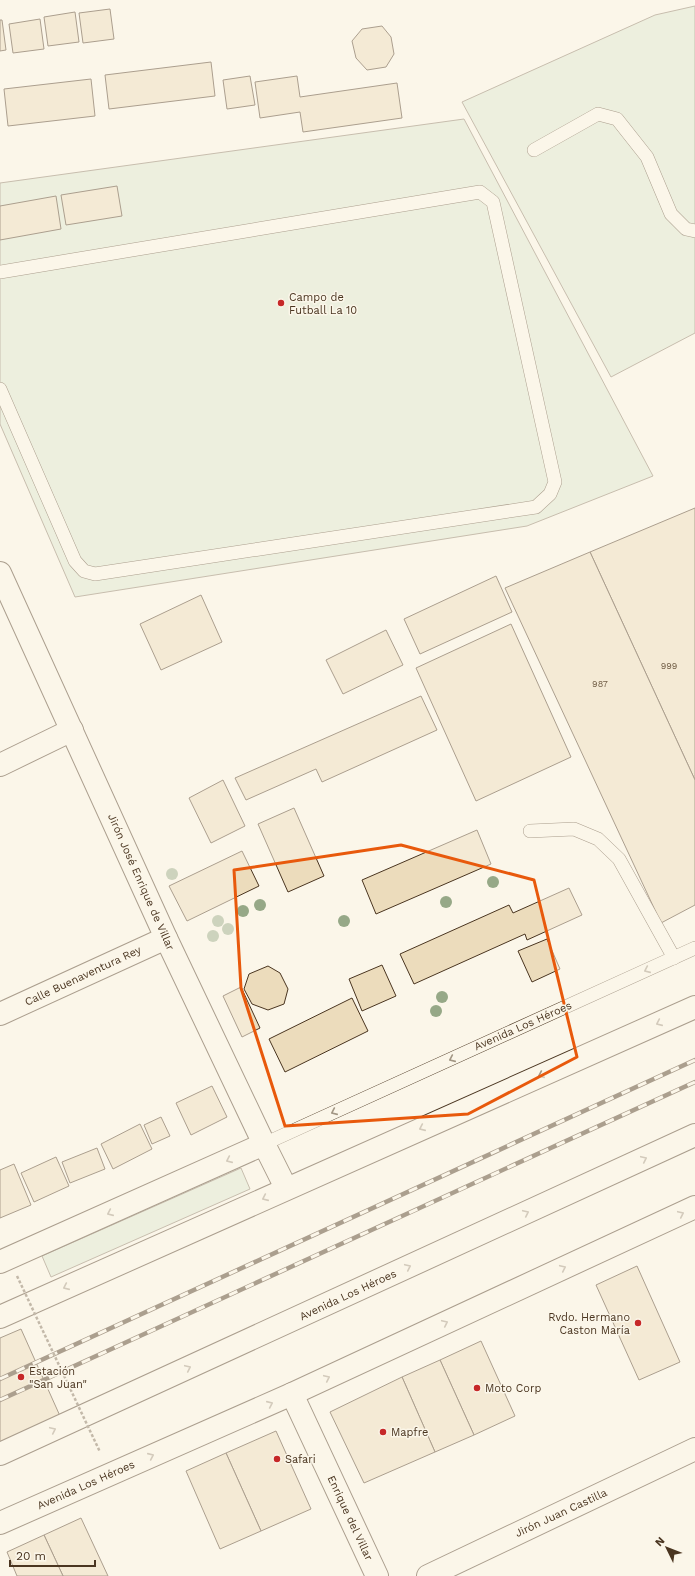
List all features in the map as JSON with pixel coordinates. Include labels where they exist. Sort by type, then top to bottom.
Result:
[{"type":"street","name":"Jirón José Enrique de Villar","points":[[0,573],[166,938],[286,1188]]},
{"type":"street","points":[[0,765],[72,730]]},
{"type":"street","name":"Calle Buenaventura Rey","points":[[0,1014],[166,938]]},
{"type":"street","points":[[0,1317],[286,1188],[695,1007]]},
{"type":"street","name":"Avenida Los Héroes","points":[[0,1454],[690,1141]]},
{"type":"street","name":"Avenida Los Héroes","points":[[0,1262],[264,1144]]},
{"type":"street","name":"Avenida Los Héroes","points":[[0,1523],[292,1394],[695,1207]]},
{"type":"street","name":"Enrique del Villar","points":[[292,1394],[377,1576]]},
{"type":"street","name":"Jirón Juan Castilla","points":[[428,1576],[695,1449]]},
{"type":"lane","points":[[534,150],[598,114],[617,119],[647,157],[670,214],[686,229],[695,231]]},
{"type":"lane","points":[[0,272],[480,192],[493,202],[555,482],[550,494],[536,507],[95,574],[84,571],[75,561],[0,389]]},
{"type":"lane","points":[[530,831],[574,829],[598,839],[619,859],[674,958]]},
{"type":"lane","name":"Avenida Los Héroes","points":[[264,1144],[695,948]]},
{"type":"path","points":[[17,1276],[100,1452]]},
{"type":"highlighted area","points":[[401,845],[534,880],[577,1057],[468,1114],[285,1126],[241,988],[234,870]]},
{"type":"green space","points":[[695,6],[695,333],[611,377],[462,102],[655,15]]},
{"type":"green space","name":"Campo de Futball La 10","points":[[464,119],[653,476],[527,526],[75,597],[0,424],[0,183]]},
{"type":"green space","points":[[241,1168],[250,1189],[51,1277],[42,1256]]},
{"type":"building","points":[[110,9],[114,39],[83,43],[79,13]]},
{"type":"building","points":[[75,12],[79,42],[48,46],[44,17]]},
{"type":"building","points":[[40,19],[44,49],[13,53],[9,24]]},
{"type":"building","points":[[0,20],[2,20],[6,50],[0,51]]},
{"type":"building","points":[[382,26],[391,37],[394,54],[386,67],[367,70],[356,58],[352,41],[362,29]]},
{"type":"building","points":[[211,62],[215,96],[109,109],[105,75]]},
{"type":"building","points":[[250,76],[255,105],[227,109],[223,80]]},
{"type":"building","points":[[297,76],[300,97],[397,83],[402,118],[303,132],[300,112],[260,118],[255,82]]},
{"type":"building","points":[[91,79],[95,116],[8,126],[4,89]]},
{"type":"building","points":[[117,186],[122,216],[66,225],[61,195]]},
{"type":"building","points":[[56,196],[61,229],[0,240],[0,206]]},
{"type":"building","points":[[695,508],[695,780],[590,552]]},
{"type":"building","points":[[590,552],[695,780],[695,905],[661,923],[505,588]]},
{"type":"building","points":[[496,576],[512,612],[420,654],[404,619]]},
{"type":"building","points":[[201,595],[222,642],[161,670],[140,624]]},
{"type":"building","points":[[511,624],[571,757],[476,801],[416,668]]},
{"type":"building","points":[[386,630],[403,665],[343,694],[326,660]]},
{"type":"building","points":[[421,696],[437,730],[322,782],[316,769],[246,800],[235,778]]},
{"type":"building","points":[[223,780],[245,826],[211,843],[189,798]]},
{"type":"building","points":[[294,808],[324,876],[288,892],[258,824]]},
{"type":"building","points":[[477,830],[491,864],[376,914],[362,880]]},
{"type":"building","points":[[242,851],[259,886],[187,921],[169,886]]},
{"type":"building","points":[[569,888],[582,915],[527,940],[525,934],[414,984],[400,954],[509,905],[513,913]]},
{"type":"building","points":[[547,939],[560,969],[532,982],[518,951]]},
{"type":"building","points":[[382,965],[396,996],[362,1011],[349,979]]},
{"type":"building","points":[[268,966],[280,973],[288,989],[284,1004],[268,1010],[252,1004],[244,989],[249,974]]},
{"type":"building","points":[[241,987],[260,1028],[242,1037],[223,996]]},
{"type":"building","points":[[352,998],[368,1031],[285,1072],[269,1039]]},
{"type":"building","points":[[212,1086],[227,1117],[191,1135],[176,1103]]},
{"type":"building","points":[[161,1117],[170,1136],[152,1144],[144,1125]]},
{"type":"building","points":[[140,1124],[152,1149],[113,1169],[101,1144]]},
{"type":"building","points":[[97,1148],[105,1169],[70,1183],[62,1162]]},
{"type":"building","points":[[56,1157],[69,1186],[34,1202],[21,1173]]},
{"type":"building","points":[[14,1164],[31,1205],[0,1218],[0,1170]]},
{"type":"building","name":"Rvdo. Hermano Caston María","points":[[637,1266],[680,1362],[639,1380],[596,1285]]},
{"type":"building","name":"Estación \"San Juan\"","points":[[21,1329],[60,1416],[0,1444],[0,1338]]},
{"type":"building","name":"Moto Corp","points":[[481,1341],[515,1416],[474,1435],[440,1360]]},
{"type":"building","points":[[440,1360],[474,1435],[435,1452],[402,1377]]},
{"type":"building","name":"Mapfre","points":[[402,1377],[435,1452],[364,1483],[330,1412]]},
{"type":"building","points":[[276,1431],[311,1509],[261,1531],[226,1453]]},
{"type":"building","points":[[226,1453],[261,1531],[220,1549],[186,1471]]},
{"type":"building","points":[[81,1518],[108,1576],[63,1576],[44,1535]]},
{"type":"building","points":[[44,1535],[63,1576],[17,1576],[7,1552]]},
{"type":"railway","points":[[0,1379],[695,1060]]},
{"type":"railway","points":[[0,1400],[695,1082]]},
{"type":"place","name":"Campo de Futball La 10","points":[[281,303]]},
{"type":"place","name":"Rvdo. Hermano Caston María","points":[[638,1323]]},
{"type":"place","name":"Estación \"San Juan\"","points":[[21,1377]]},
{"type":"place","name":"Moto Corp","points":[[477,1388]]},
{"type":"place","name":"Mapfre","points":[[383,1432]]},
{"type":"place","name":"Safari","points":[[277,1459]]}]
